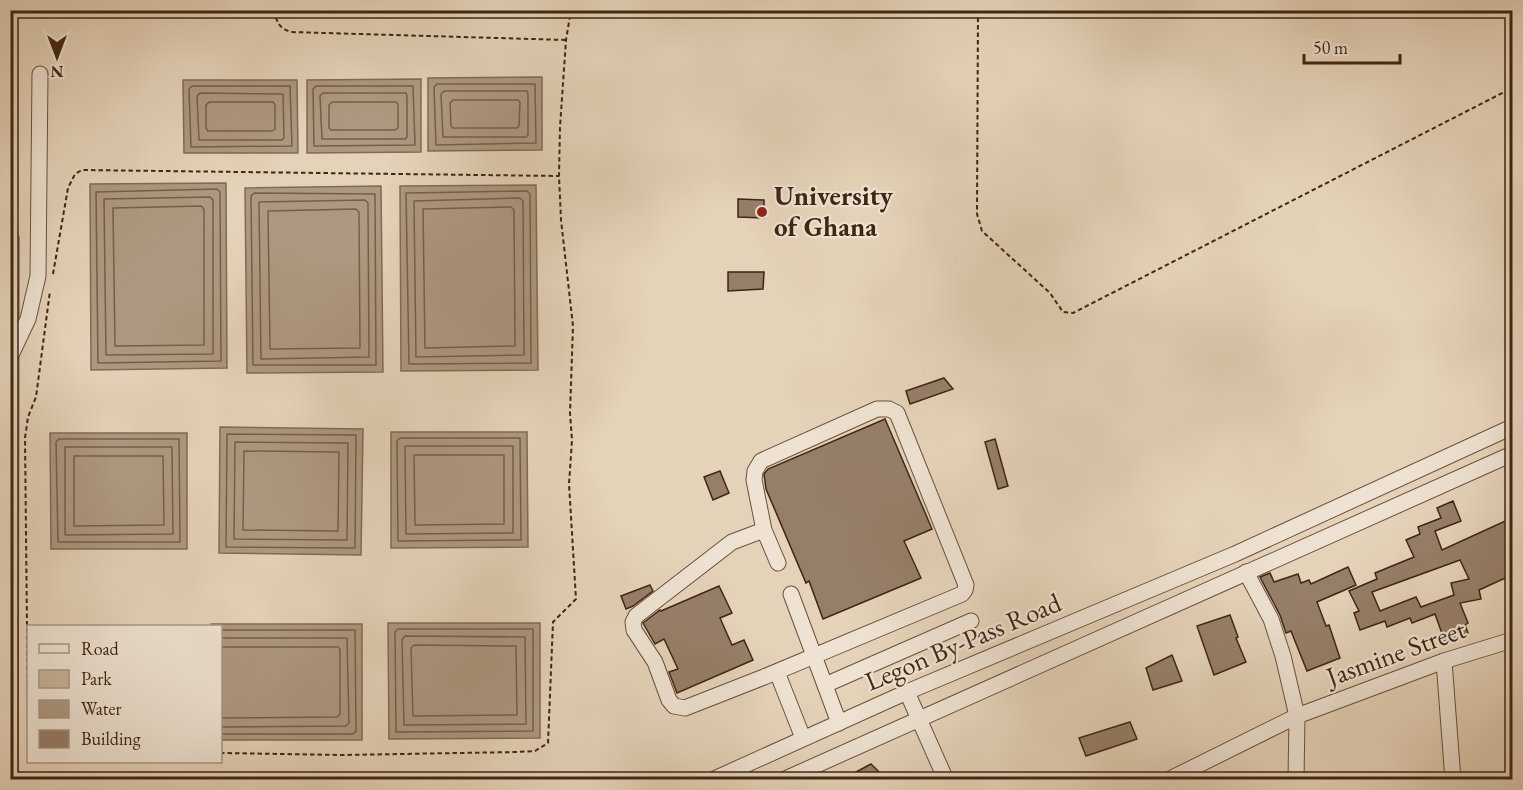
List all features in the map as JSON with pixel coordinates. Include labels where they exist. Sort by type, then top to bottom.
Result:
[{"type":"street","points":[[10,357],[28,319],[38,276],[40,74]]},
{"type":"street","points":[[764,530],[732,542],[636,616],[633,622],[634,630],[656,662],[669,700],[674,706],[685,708],[777,672],[962,594],[966,585],[897,413],[889,409],[877,409],[761,461],[755,471],[754,480],[764,530],[778,563]]},
{"type":"street","name":"Legon By-Pass Road","points":[[712,780],[907,692],[1235,554],[1512,427]]},
{"type":"street","points":[[783,780],[1512,454]]},
{"type":"street","points":[[1246,572],[1271,619],[1283,656],[1297,716],[1296,780]]},
{"type":"street","points":[[791,594],[839,723]]},
{"type":"street","points":[[825,685],[971,621]]},
{"type":"street","name":"Jasmine Street","points":[[1168,780],[1297,716],[1444,661],[1512,640]]},
{"type":"street","points":[[1444,661],[1453,780]]},
{"type":"street","points":[[777,672],[803,738]]},
{"type":"street","points":[[907,692],[946,780]]},
{"type":"path","points":[[274,10],[277,23],[283,30],[291,32],[566,40]]},
{"type":"path","points":[[222,753],[342,755],[517,752],[535,751],[548,743],[553,622],[576,599],[569,484],[572,440],[570,413],[573,326],[561,220],[559,176],[566,40],[571,10]]},
{"type":"path","points":[[978,10],[977,214],[981,231],[1050,293],[1063,312],[1072,313],[1512,88]]},
{"type":"path","points":[[53,273],[68,188],[75,174],[82,170],[559,176]]},
{"type":"path","points":[[27,628],[25,438],[28,417],[36,397],[51,284]]},
{"type":"green space","points":[[10,219],[19,237],[18,780],[10,779]]},
{"type":"water","points":[[542,77],[542,150],[428,151],[428,78]]},
{"type":"water","points":[[421,79],[421,152],[307,153],[307,80]]},
{"type":"water","points":[[183,80],[297,80],[298,153],[184,153]]},
{"type":"water","points":[[226,183],[227,368],[91,370],[90,184]]},
{"type":"water","points":[[536,185],[538,370],[401,371],[400,186]]},
{"type":"water","points":[[381,186],[383,372],[247,373],[245,188]]},
{"type":"water","points":[[220,427],[363,429],[361,555],[219,553]]},
{"type":"water","points":[[391,432],[527,432],[528,547],[391,548]]},
{"type":"water","points":[[50,433],[187,433],[187,549],[51,549]]},
{"type":"water","points":[[388,623],[540,623],[540,738],[389,739]]},
{"type":"water","points":[[362,624],[362,740],[222,740],[222,625],[211,625]]},
{"type":"building","points":[[738,199],[764,200],[764,218],[738,217]]},
{"type":"building","points":[[728,272],[764,272],[763,289],[728,291]]},
{"type":"building","points":[[944,378],[953,389],[910,404],[906,391]]},
{"type":"building","points":[[885,419],[932,529],[904,541],[921,578],[823,619],[809,581],[806,583],[766,489],[764,474],[768,469]]},
{"type":"building","points":[[995,439],[1008,486],[998,489],[985,442]]},
{"type":"building","points":[[720,471],[729,493],[713,500],[704,477]]},
{"type":"building","points":[[1453,501],[1461,521],[1435,531],[1442,550],[1512,518],[1512,575],[1479,590],[1481,599],[1460,603],[1468,623],[1465,625],[1468,633],[1445,642],[1435,614],[1412,623],[1410,618],[1387,627],[1385,621],[1360,630],[1354,613],[1359,611],[1349,591],[1377,579],[1375,573],[1414,557],[1406,540],[1420,534],[1418,527],[1441,518],[1437,508]],"holes":[[[1460,560],[1469,579],[1451,583],[1454,595],[1421,607],[1416,597],[1380,611],[1372,592]]]},
{"type":"building","points":[[1348,567],[1356,585],[1317,602],[1326,626],[1329,625],[1340,658],[1307,671],[1291,631],[1286,633],[1280,615],[1260,577],[1270,573],[1274,582],[1298,574],[1301,583],[1309,580],[1311,584]]},
{"type":"building","points":[[650,585],[653,591],[626,609],[621,596]]},
{"type":"building","points":[[719,586],[732,613],[720,618],[732,645],[744,640],[753,660],[677,693],[669,672],[678,669],[664,639],[655,644],[643,623],[660,610]]},
{"type":"building","points":[[1230,615],[1246,662],[1214,675],[1197,626]]},
{"type":"building","points":[[1172,655],[1182,681],[1153,690],[1146,668]]},
{"type":"building","points":[[1130,722],[1137,739],[1086,756],[1079,738]]},
{"type":"building","points":[[871,764],[887,780],[841,780]]},
{"type":"place","name":"University of Ghana","points":[[762,212]]}]
